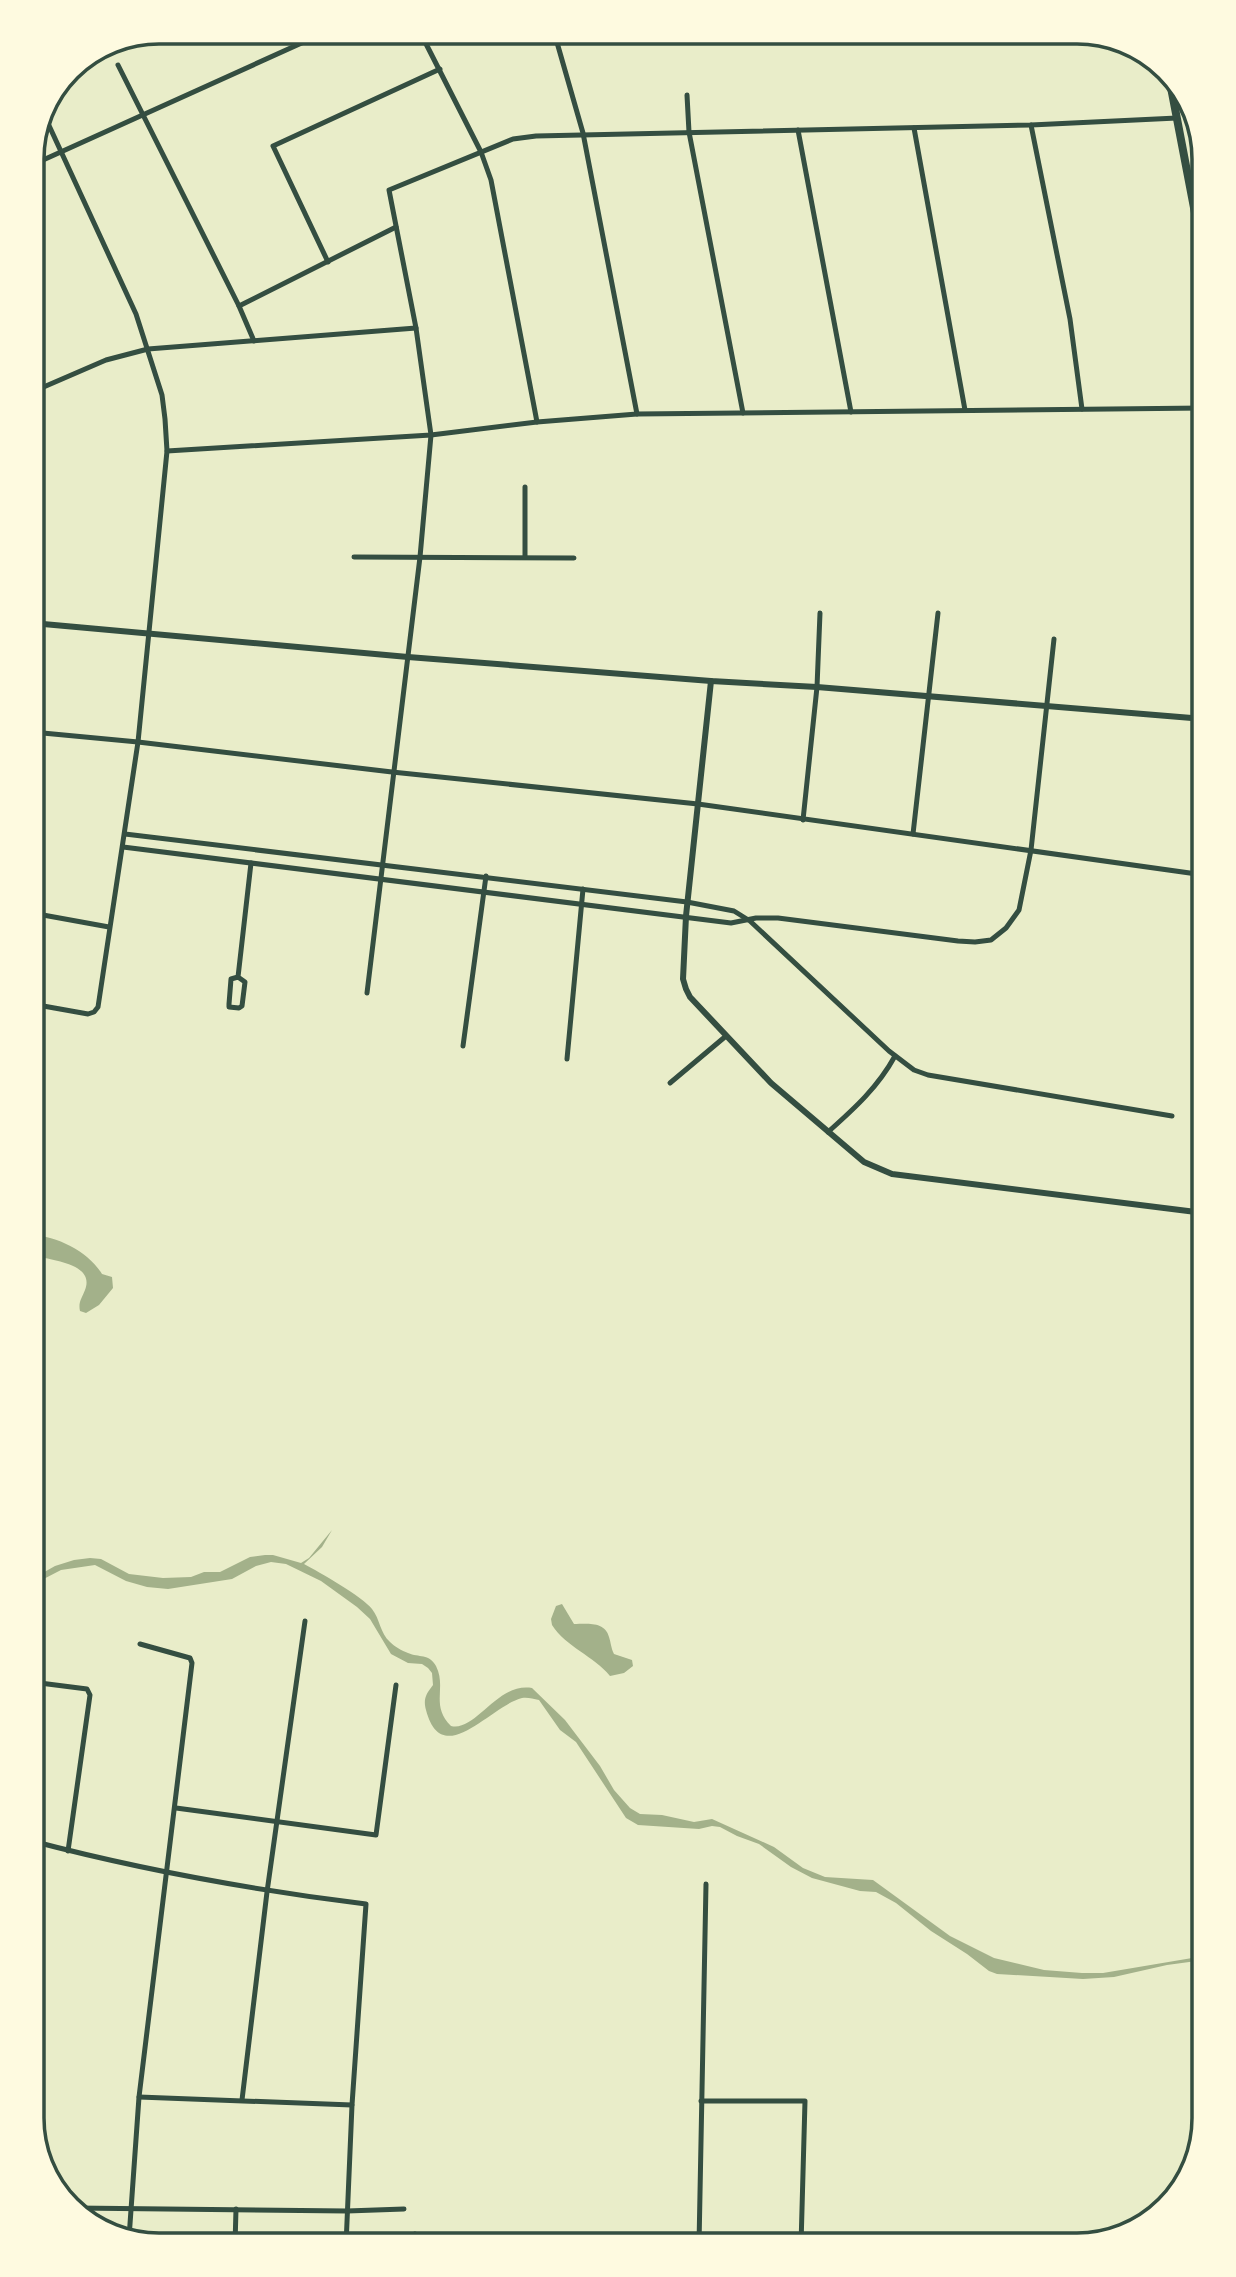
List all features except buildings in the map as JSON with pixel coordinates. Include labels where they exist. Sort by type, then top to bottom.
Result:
[{"type":"highway","points":[[1172,94],[1192,194]]},
{"type":"street","points":[[44,159],[299,44]]},
{"type":"street","points":[[426,44],[481,152],[491,180],[537,422]]},
{"type":"street","points":[[557,44],[583,133],[637,414]]},
{"type":"street","points":[[118,65],[254,341]]},
{"type":"street","points":[[328,262],[273,146],[440,69]]},
{"type":"street","points":[[687,94],[689,132],[743,413]]},
{"type":"street","points":[[367,993],[420,557],[431,435],[416,328],[389,190],[513,139],[583,133],[914,128],[1177,118]]},
{"type":"street","points":[[1031,125],[1070,319],[1082,409]]},
{"type":"street","points":[[44,1006],[88,1014],[98,1007],[138,742],[167,451],[162,395],[136,314],[49,126]]},
{"type":"street","points":[[914,128],[965,410]]},
{"type":"street","points":[[798,130],[851,412]]},
{"type":"street","points":[[239,306],[396,227]]},
{"type":"street","points":[[44,387],[106,360],[148,349],[416,328]]},
{"type":"street","points":[[167,451],[431,435],[537,422],[637,414],[1192,408]]},
{"type":"street","points":[[525,487],[525,557]]},
{"type":"street","points":[[354,557],[574,558]]},
{"type":"street","points":[[803,820],[817,687],[820,613]]},
{"type":"street","points":[[913,834],[938,613]]},
{"type":"street","points":[[44,624],[408,657],[1192,718]]},
{"type":"street","points":[[123,847],[731,923],[756,918],[778,918],[958,941],[991,940],[1006,928],[1019,910],[1031,850],[1054,639]]},
{"type":"street","points":[[711,681],[686,916],[683,979],[690,998],[771,1083],[864,1162],[892,1174],[1192,1211]]},
{"type":"street","points":[[44,733],[698,804],[1192,873]]},
{"type":"street","points":[[125,834],[486,876],[687,902],[734,911],[750,921],[895,1056],[914,1070],[928,1075],[1172,1116]]},
{"type":"street","points":[[238,977],[251,863]]},
{"type":"street","points":[[463,1046],[486,876]]},
{"type":"street","points":[[567,1059],[583,889]]},
{"type":"street","points":[[44,915],[109,927]]},
{"type":"street","points":[[238,977],[245,982],[242,1006],[239,1008],[229,1006],[231,979],[238,977]]},
{"type":"street","points":[[670,1083],[726,1035]]},
{"type":"street","points":[[828,1132],[864,1100],[883,1077],[895,1056]]},
{"type":"street","points":[[242,2100],[267,1892],[305,1621]]},
{"type":"street","points":[[129,2229],[139,2097],[192,1663],[190,1658],[140,1644]]},
{"type":"street","points":[[44,1684],[87,1689],[90,1695],[68,1851]]},
{"type":"street","points":[[176,1808],[376,1835],[396,1685]]},
{"type":"street","points":[[44,1844],[167,1874],[267,1892],[366,1905],[346,2233]]},
{"type":"street","points":[[699,2233],[706,1884]]},
{"type":"street","points":[[139,2097],[352,2105]]},
{"type":"street","points":[[701,2101],[805,2101],[801,2233]]},
{"type":"street","points":[[87,2208],[347,2211],[404,2209]]},
{"type":"street","points":[[235,2233],[236,2209]]},
{"type":"shaded area","points":[[44,1236],[81,1252],[102,1274],[112,1277],[113,1288],[99,1305],[86,1313],[80,1311],[87,1281],[79,1269],[44,1258]]},
{"type":"shaded area","points":[[332,1530],[322,1547],[304,1564],[367,1604],[375,1613],[384,1634],[394,1645],[406,1652],[427,1657],[433,1662],[439,1674],[441,1711],[451,1726],[469,1722],[508,1692],[519,1688],[532,1688],[565,1720],[600,1766],[614,1790],[630,1808],[640,1814],[662,1815],[694,1822],[712,1819],[774,1847],[803,1868],[825,1877],[873,1880],[950,1936],[994,1958],[1044,1970],[1082,1973],[1103,1973],[1192,1958],[1192,1962],[1114,1977],[1083,1979],[997,1974],[931,1931],[896,1903],[876,1892],[860,1891],[812,1878],[759,1844],[720,1827],[699,1829],[638,1825],[626,1818],[576,1742],[560,1730],[539,1700],[522,1698],[509,1703],[468,1730],[455,1735],[443,1735],[433,1727],[426,1710],[426,1697],[433,1685],[432,1673],[428,1668],[422,1664],[408,1663],[391,1654],[370,1619],[357,1607],[321,1581],[286,1564],[271,1562],[256,1566],[232,1579],[168,1589],[126,1581],[95,1565],[61,1570],[44,1579],[44,1572],[55,1566],[90,1558],[101,1559],[129,1574],[163,1578],[220,1572],[250,1557],[273,1555],[301,1563],[309,1558]]},
{"type":"shaded area","points":[[562,1604],[574,1624],[594,1624],[604,1628],[614,1654],[632,1660],[633,1666],[624,1673],[610,1676],[558,1633],[551,1619],[556,1606]]}]
